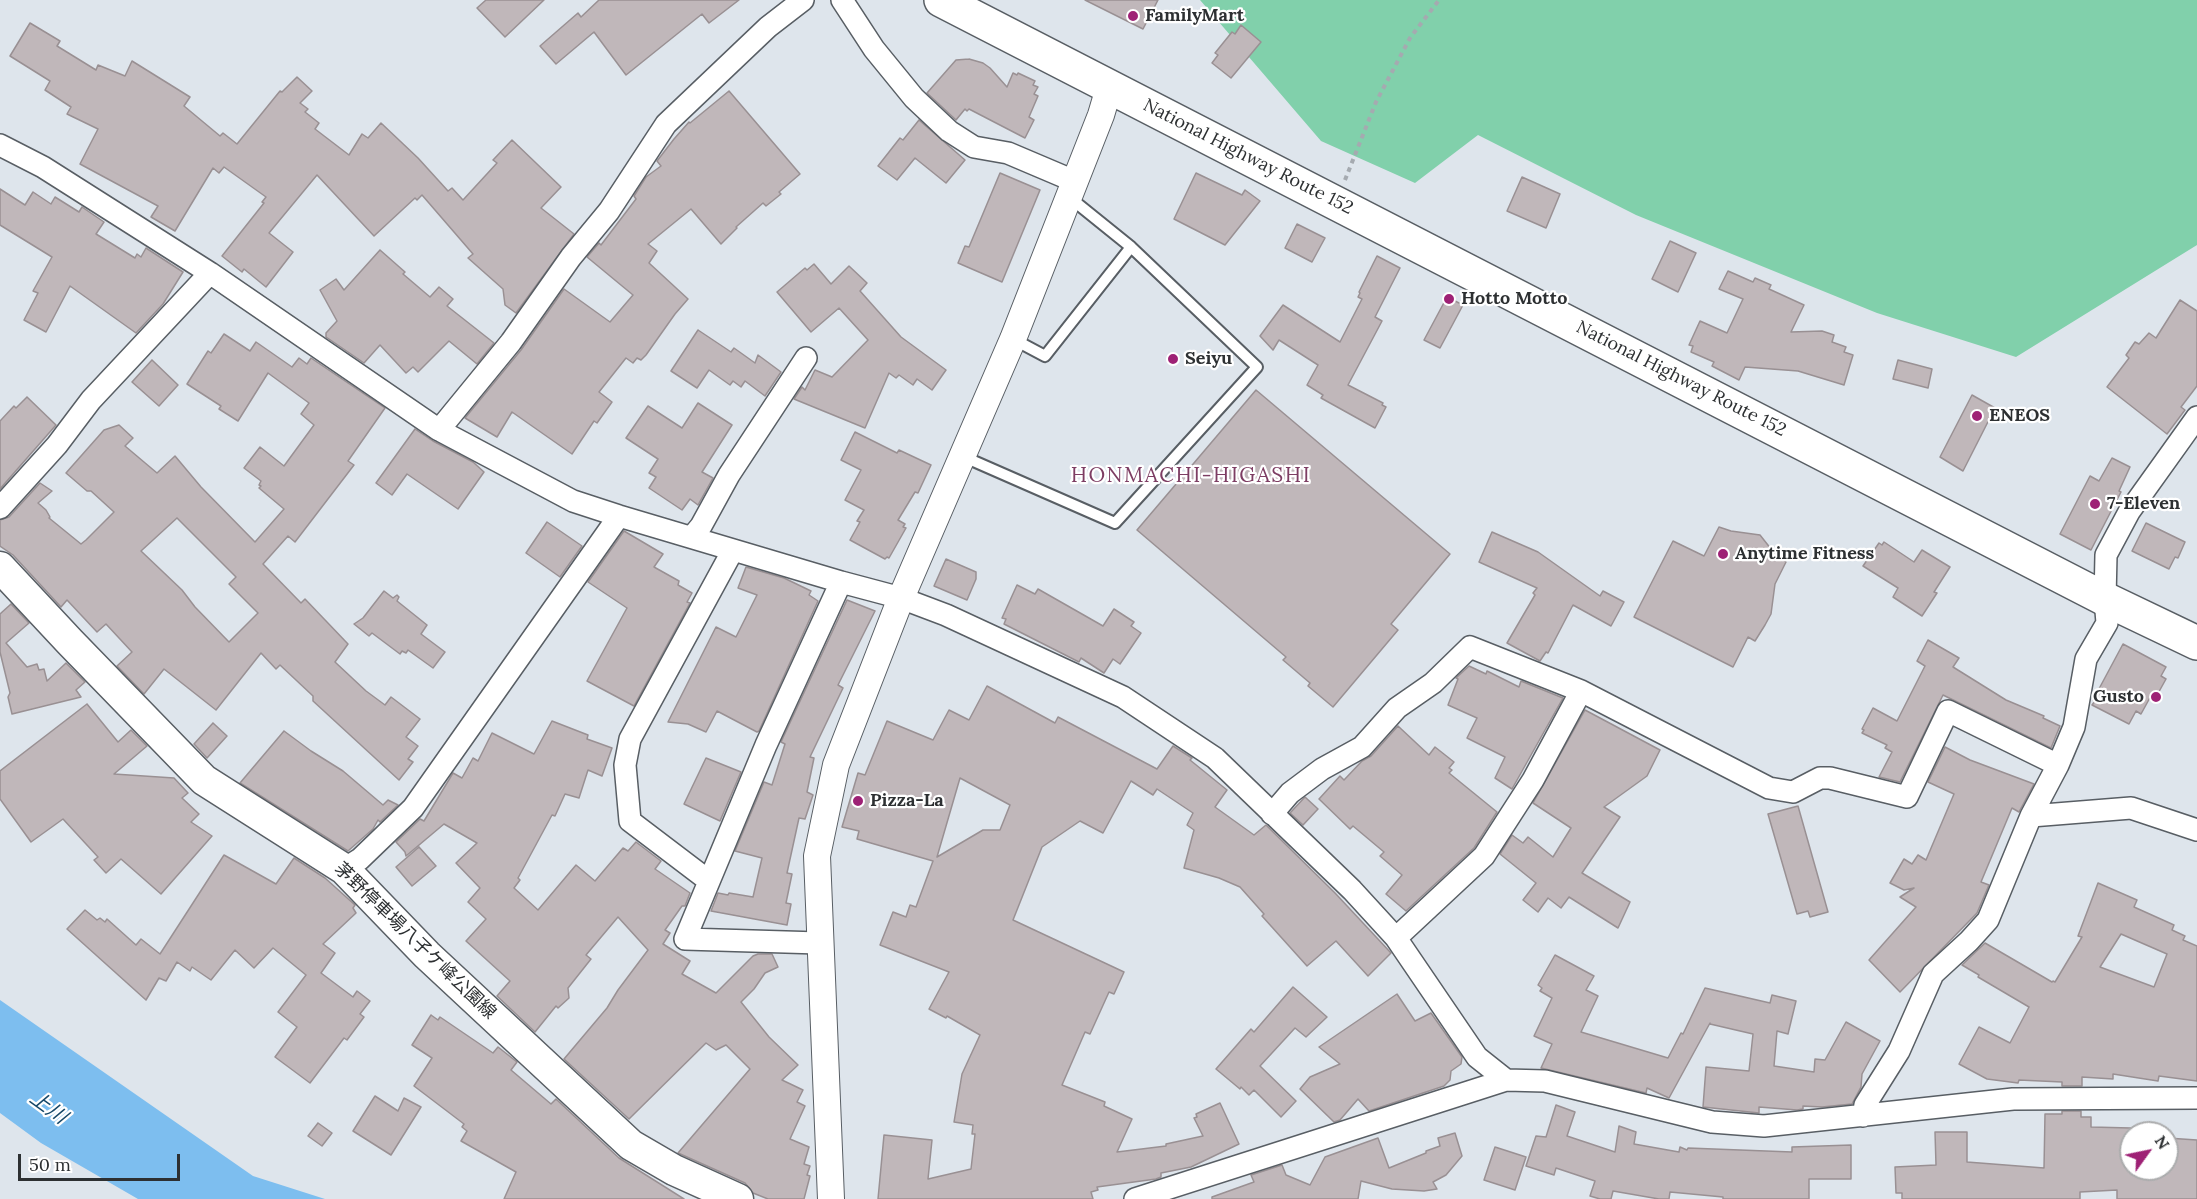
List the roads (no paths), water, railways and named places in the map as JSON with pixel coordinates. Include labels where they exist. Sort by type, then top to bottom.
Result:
[{"type":"highway","name":"National Highway Route 152","points":[[941,0],[2104,598],[2197,643]]},
{"type":"main road","name":"茅野停車場八子ケ峰公園線","points":[[0,567],[204,780],[344,869],[428,955],[631,1145],[674,1170],[738,1199]]},
{"type":"street","points":[[439,430],[511,342],[571,256],[609,211],[666,124],[768,27],[803,0]]},
{"type":"street","points":[[842,0],[874,49],[914,98],[949,131],[975,147],[1008,153],[1071,189]]},
{"type":"street","points":[[831,1199],[817,856],[836,765],[901,598],[1013,339],[1101,115],[1109,88]]},
{"type":"street","points":[[0,145],[44,167],[210,273],[439,430],[573,501],[901,598],[946,615],[1123,697],[1215,759],[1352,890],[1396,938],[1477,1057],[1506,1080]]},
{"type":"street","points":[[0,508],[57,445],[91,400],[210,273]]},
{"type":"street","points":[[692,537],[729,475],[806,358]]},
{"type":"street","points":[[1863,1116],[1865,1105],[1899,1051],[1933,974],[1988,920],[2031,816],[2058,765],[2074,727],[2086,659],[2107,623],[2104,598],[2106,555],[2128,512],[2197,417]]},
{"type":"street","points":[[344,869],[360,859],[413,808],[619,516]]},
{"type":"street","points":[[709,881],[630,821],[625,765],[630,739],[733,550]]},
{"type":"street","points":[[819,943],[685,939],[766,745],[841,582]]},
{"type":"street","points":[[1272,814],[1290,793],[1322,769],[1362,747],[1397,708],[1433,683],[1470,647],[1581,691],[1769,788],[1793,792],[1821,778],[1830,778],[1907,797],[1948,711],[2058,765]]},
{"type":"street","points":[[1396,938],[1484,856],[1533,780],[1581,691]]},
{"type":"street","points":[[2031,816],[2131,808],[2197,830]]},
{"type":"street","points":[[1135,1199],[1506,1080],[1545,1081],[1712,1122],[1764,1126],[2013,1099],[2197,1098]]},
{"type":"lane","points":[[962,456],[1114,523],[1257,367],[1071,189]]},
{"type":"lane","points":[[1013,339],[1045,356],[1131,247]]},
{"type":"water","name":"上川","points":[[0,1000],[253,1176],[325,1199],[138,1199],[41,1143],[0,1113]]},
{"type":"place","name":"FamilyMart","points":[[1133,16]]},
{"type":"place","name":"Hotto Motto","points":[[1449,299]]},
{"type":"place","name":"Seiyu","points":[[1173,359]]},
{"type":"place","name":"ENEOS","points":[[1977,416]]},
{"type":"place","name":"7-Eleven","points":[[2095,504]]},
{"type":"place","name":"Anytime Fitness","points":[[1723,554]]},
{"type":"place","name":"Gusto","points":[[2156,697]]},
{"type":"place","name":"Pizza-La","points":[[858,801]]},
{"type":"district","name":"HONMACHI-HIGASHI","points":[[1191,476]]}]
